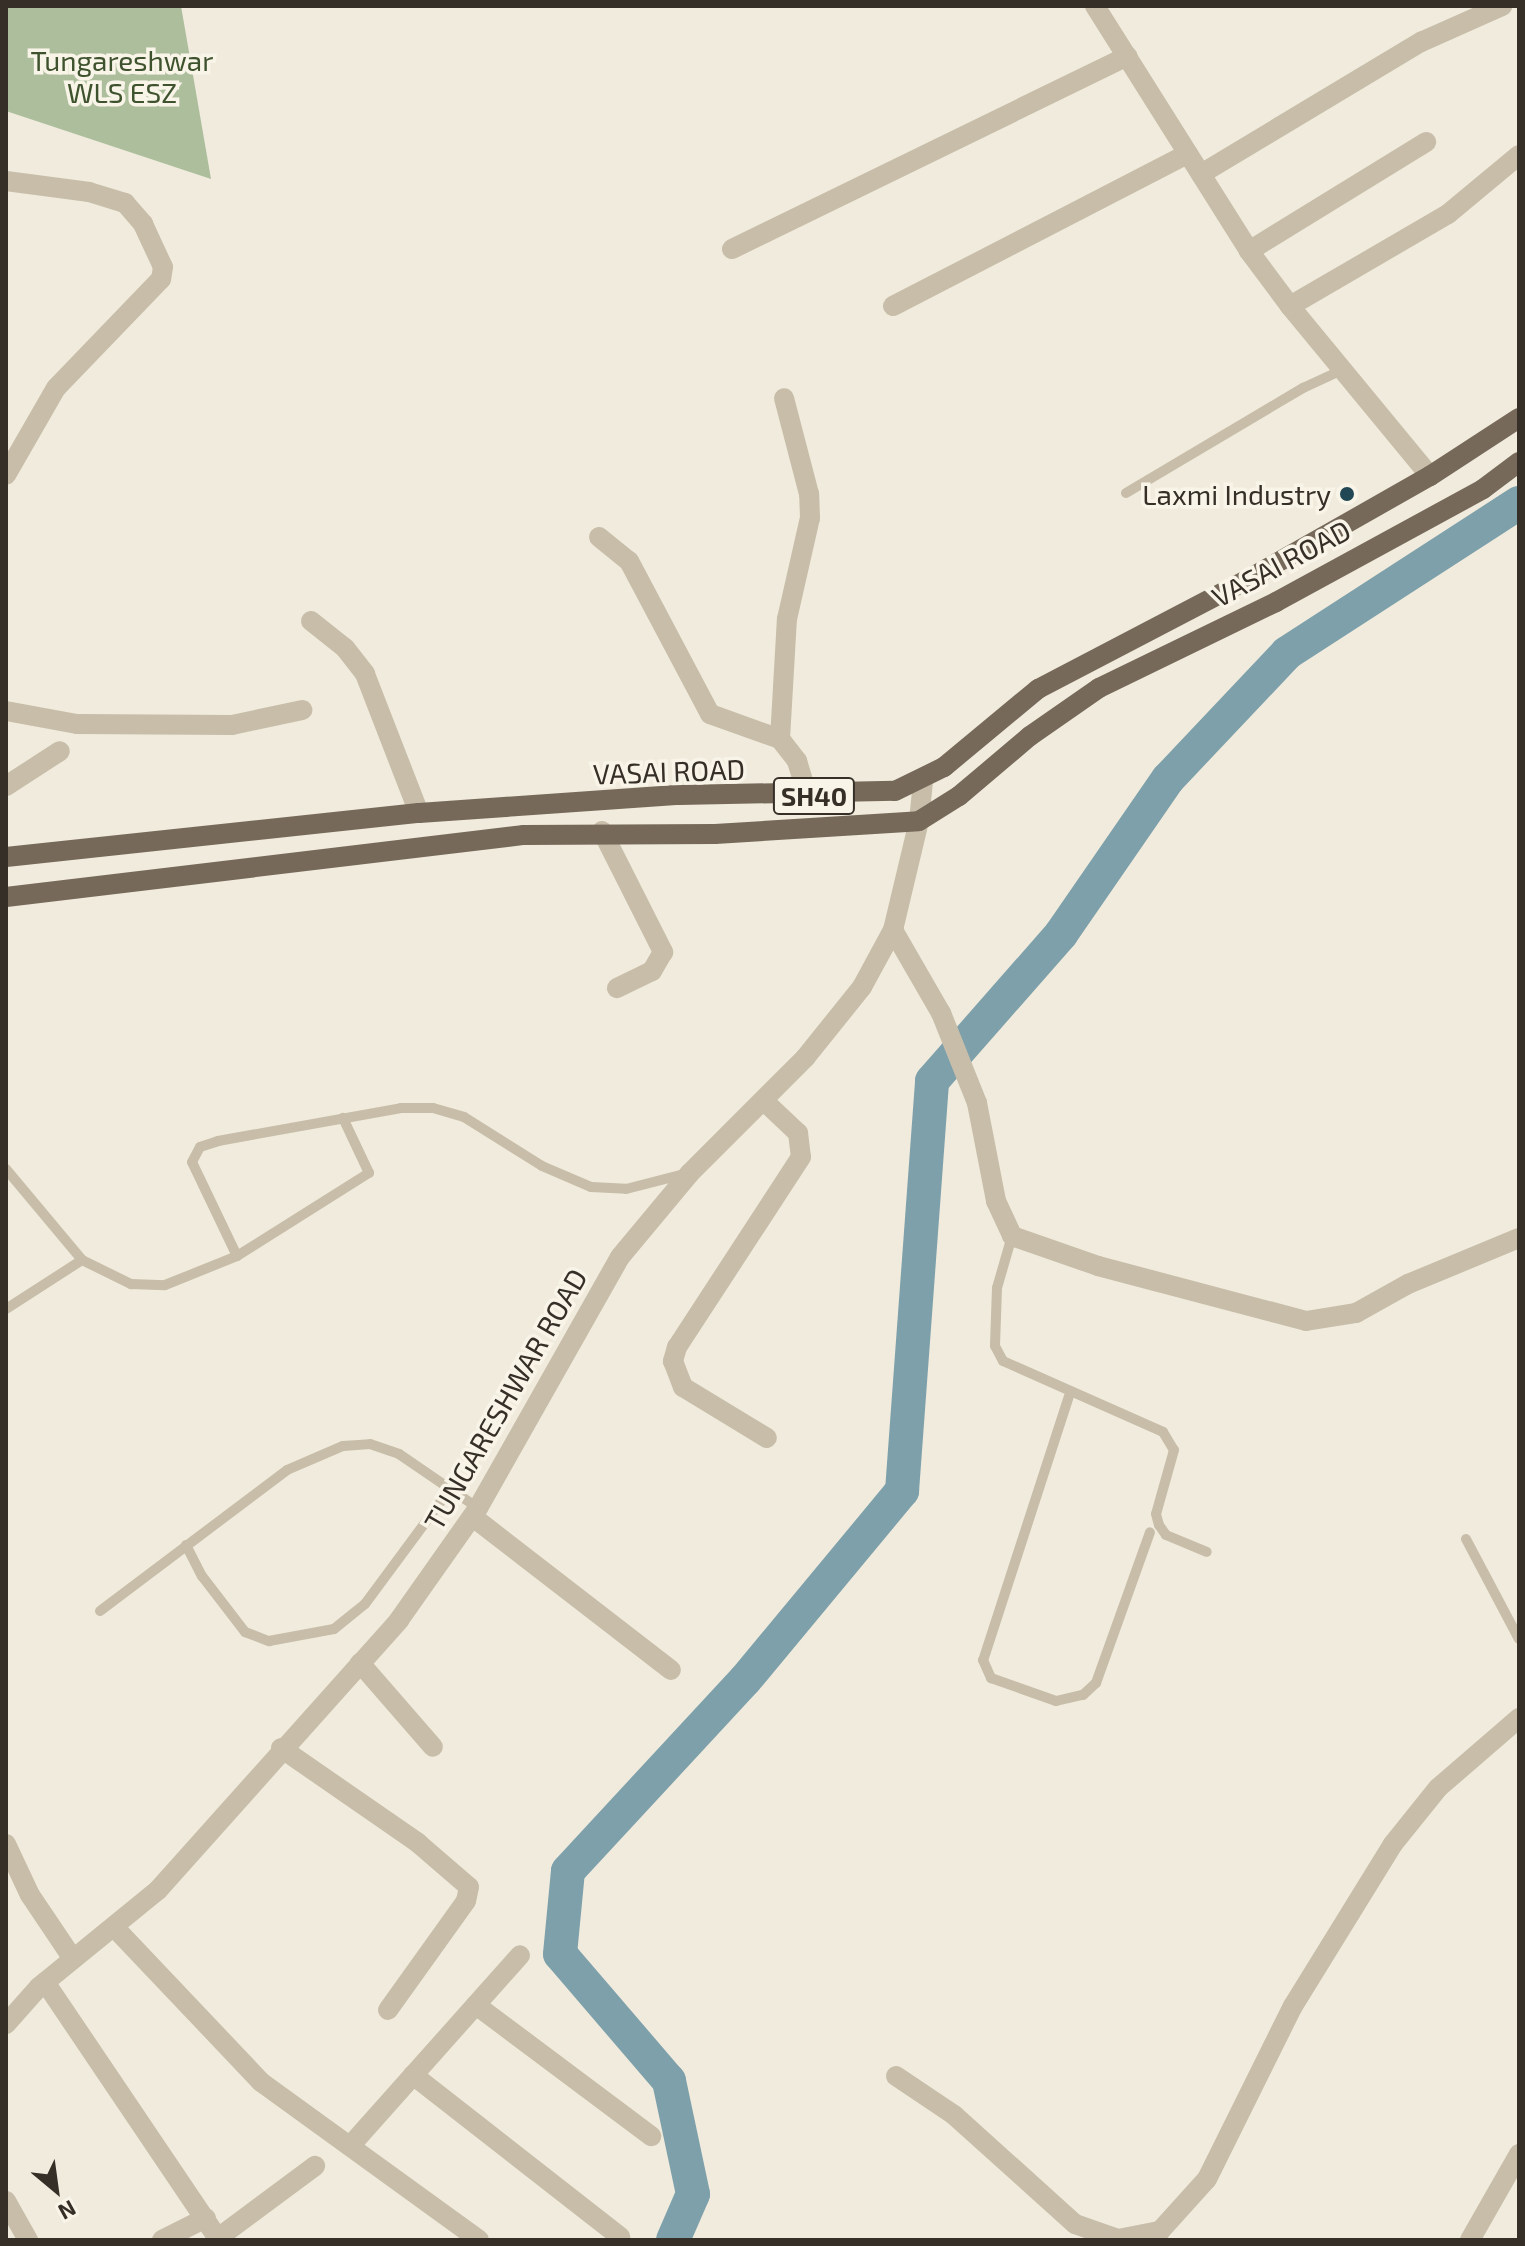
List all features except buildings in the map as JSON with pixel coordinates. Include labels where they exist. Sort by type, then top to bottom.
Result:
[{"type":"main road","name":"VASAI ROAD","points":[[6,857],[419,813],[679,795],[808,797],[895,791],[923,781],[1038,689],[1430,476],[1519,418]]},
{"type":"main road","name":"VASAI ROAD","points":[[6,897],[426,845],[602,831],[715,834],[919,821],[959,796],[1030,736],[1099,688],[1276,602],[1483,489],[1519,462]]},
{"type":"street","points":[[1095,6],[1249,251],[1290,306],[1430,476]]},
{"type":"street","points":[[1201,174],[1421,42],[1502,6]]},
{"type":"street","points":[[732,249],[1127,56]]},
{"type":"street","points":[[1249,251],[1426,142]]},
{"type":"street","points":[[893,306],[1188,154]]},
{"type":"street","points":[[1290,306],[1448,214],[1519,155]]},
{"type":"street","points":[[6,181],[89,192],[125,203],[143,224],[163,267],[161,279],[56,388],[6,475]]},
{"type":"street","points":[[780,739],[787,619],[810,518],[809,494],[784,398]]},
{"type":"street","points":[[599,537],[629,561],[710,714],[780,739],[797,761],[808,797]]},
{"type":"street","points":[[311,621],[345,648],[365,674],[419,813]]},
{"type":"street","points":[[6,711],[77,724],[232,725],[302,710]]},
{"type":"street","points":[[6,786],[60,751]]},
{"type":"street","name":"TUNGARESHWAR ROAD","points":[[6,2024],[45,1982],[158,1890],[281,1748],[399,1620],[475,1513],[620,1257],[690,1173],[764,1101],[862,987],[893,930],[899,888],[919,821],[923,781]]},
{"type":"street","points":[[602,831],[663,952],[652,971],[617,988]]},
{"type":"street","points":[[893,930],[941,1013],[977,1103],[996,1201],[1012,1236],[1098,1266],[1306,1321],[1356,1313],[1408,1284],[1519,1238]]},
{"type":"street","points":[[764,1101],[798,1133],[803,1142],[801,1157],[677,1347],[673,1361],[683,1387],[767,1438]]},
{"type":"street","points":[[475,1513],[671,1670]]},
{"type":"street","points":[[360,1663],[433,1747]]},
{"type":"street","points":[[896,2076],[954,2115],[1075,2224],[1118,2239],[1160,2231],[1207,2179],[1293,2006],[1393,1844],[1438,1788],[1519,1718]]},
{"type":"street","points":[[281,1748],[418,1843],[469,1887],[466,1901],[388,2010]]},
{"type":"street","points":[[8,1853],[73,1959]]},
{"type":"street","points":[[115,1928],[261,2082],[479,2240]]},
{"type":"street","points":[[351,2145],[520,1955]]},
{"type":"street","points":[[45,1982],[218,2239],[315,2166]]},
{"type":"street","points":[[476,2005],[651,2136]]},
{"type":"street","points":[[413,2075],[620,2237]]},
{"type":"street","points":[[1470,2240],[1519,2154]]},
{"type":"street","points":[[6,2201],[28,2240]]},
{"type":"street","points":[[162,2240],[206,2218]]},
{"type":"lane","points":[[1126,493],[1303,388],[1342,370]]},
{"type":"lane","points":[[237,1256],[213,1212],[193,1154],[218,1141],[343,1118],[433,1108],[464,1117],[542,1166],[591,1187],[626,1189],[690,1173]]},
{"type":"lane","points":[[6,1169],[82,1260],[131,1284],[165,1285],[237,1256],[369,1173],[343,1118]]},
{"type":"lane","points":[[1012,1236],[997,1288],[995,1346],[1010,1368],[1163,1432],[1174,1450],[1156,1514],[1159,1525],[1166,1535],[1207,1552]]},
{"type":"lane","points":[[6,1309],[82,1260]]},
{"type":"lane","points":[[1070,1393],[983,1660],[991,1678],[1056,1701],[1090,1689],[1150,1532]]},
{"type":"lane","points":[[100,1611],[287,1470],[343,1446],[370,1444],[399,1454],[450,1489],[475,1513]]},
{"type":"lane","points":[[186,1545],[202,1576],[245,1632],[269,1641],[334,1629],[365,1604],[450,1489]]},
{"type":"lane","points":[[1466,1539],[1519,1639]]},
{"type":"green space","name":"Tungareshwar WLS ESZ","points":[[6,6],[181,6],[211,179],[6,111]]},
{"type":"waterway","points":[[673,2240],[693,2194],[669,2081],[560,1954],[568,1871],[745,1680],[902,1491],[932,1081],[1061,934],[1168,779],[1287,653],[1519,503]]},
{"type":"place","name":"Laxmi Industry","points":[[1347,494]]}]
